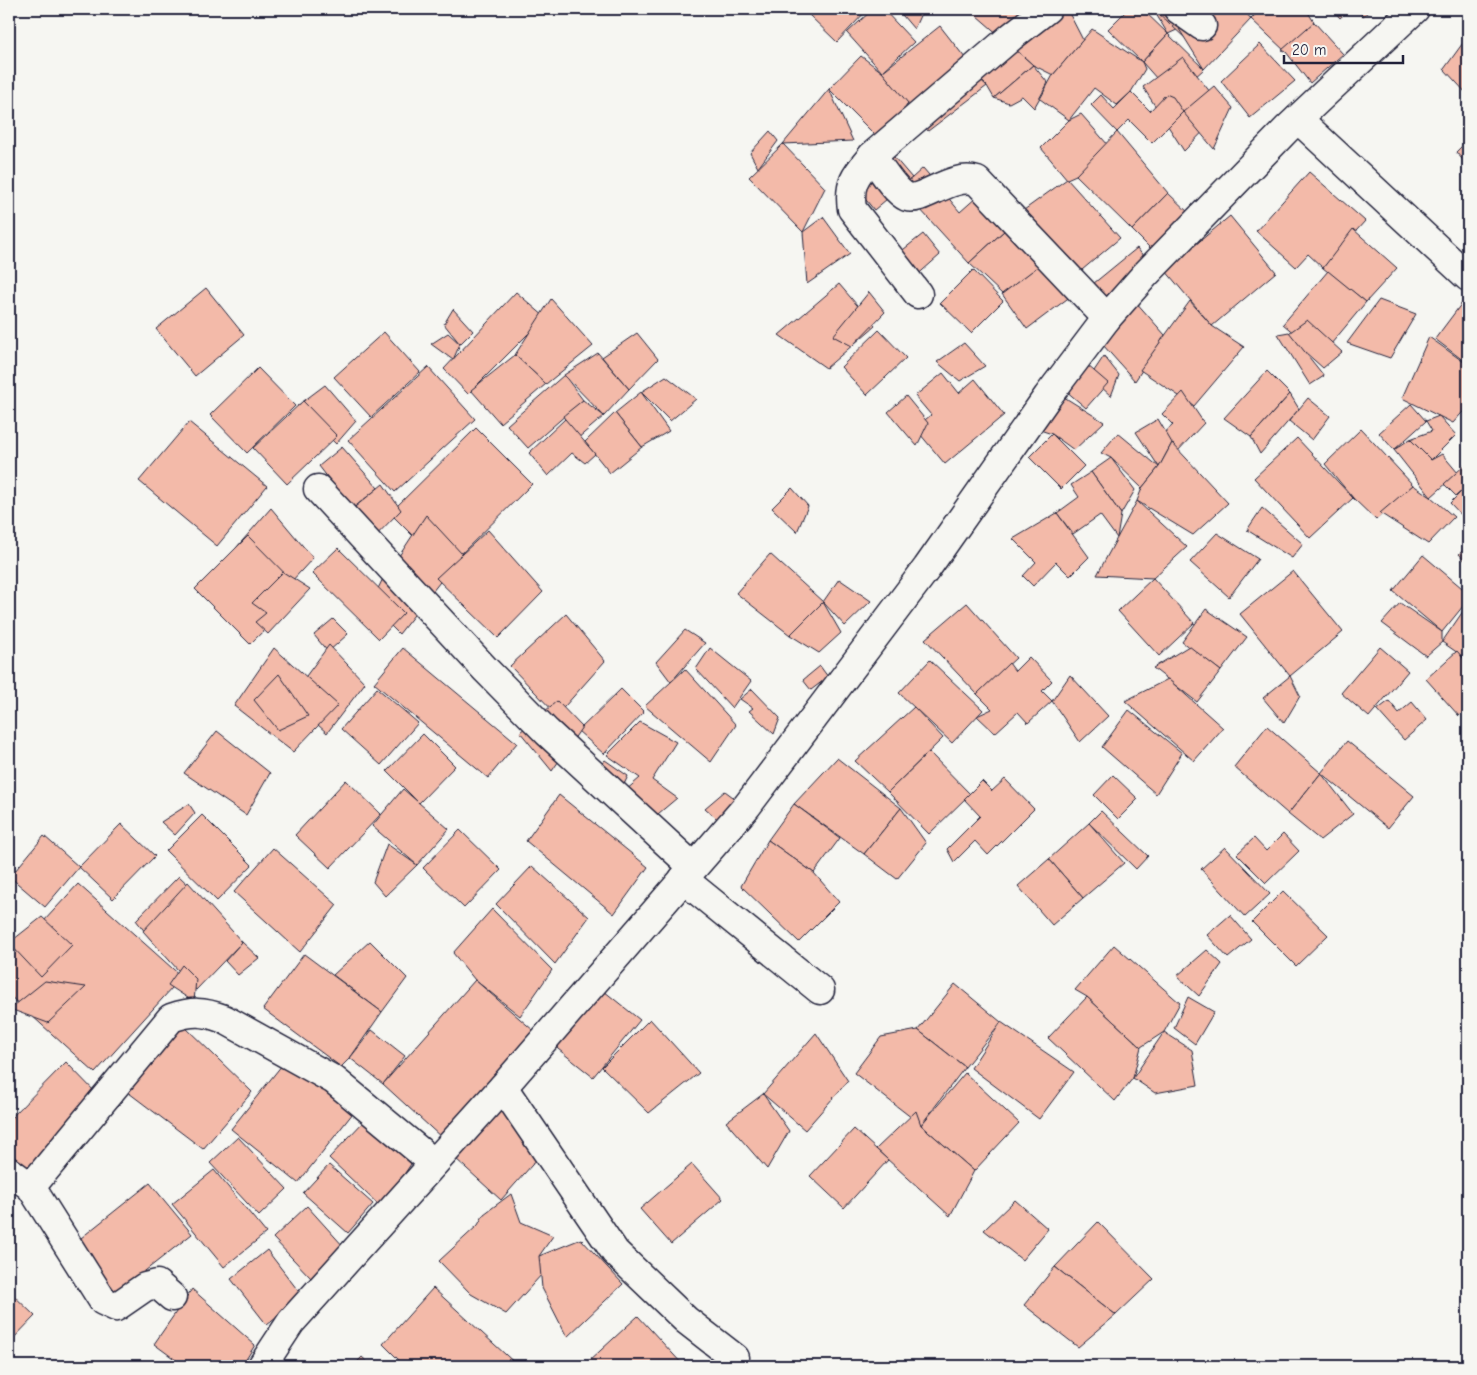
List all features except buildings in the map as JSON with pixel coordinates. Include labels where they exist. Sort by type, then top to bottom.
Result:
[{"type":"street","points":[[918,294],[852,209],[850,193],[855,177],[872,156],[1011,36],[1047,9]]},
{"type":"street","points":[[1178,9],[1202,26]]},
{"type":"street","points":[[262,1366],[291,1322],[434,1164],[747,806],[921,576],[1048,396],[1107,318],[1145,275],[1298,120],[1415,9]]},
{"type":"street","points":[[1298,120],[1468,277]]},
{"type":"street","points":[[872,156],[894,185],[907,197],[916,197],[949,182],[967,178],[977,181],[1107,318]]},
{"type":"street","points":[[318,489],[486,670],[688,873],[820,990]]},
{"type":"street","points":[[31,1187],[171,1018],[185,1013],[204,1012],[224,1018],[334,1080],[434,1164]]},
{"type":"street","points":[[502,1087],[615,1252],[686,1320],[735,1358]]},
{"type":"street","points":[[9,1171],[31,1187],[103,1301],[116,1307],[145,1287],[157,1284],[172,1297]]}]
